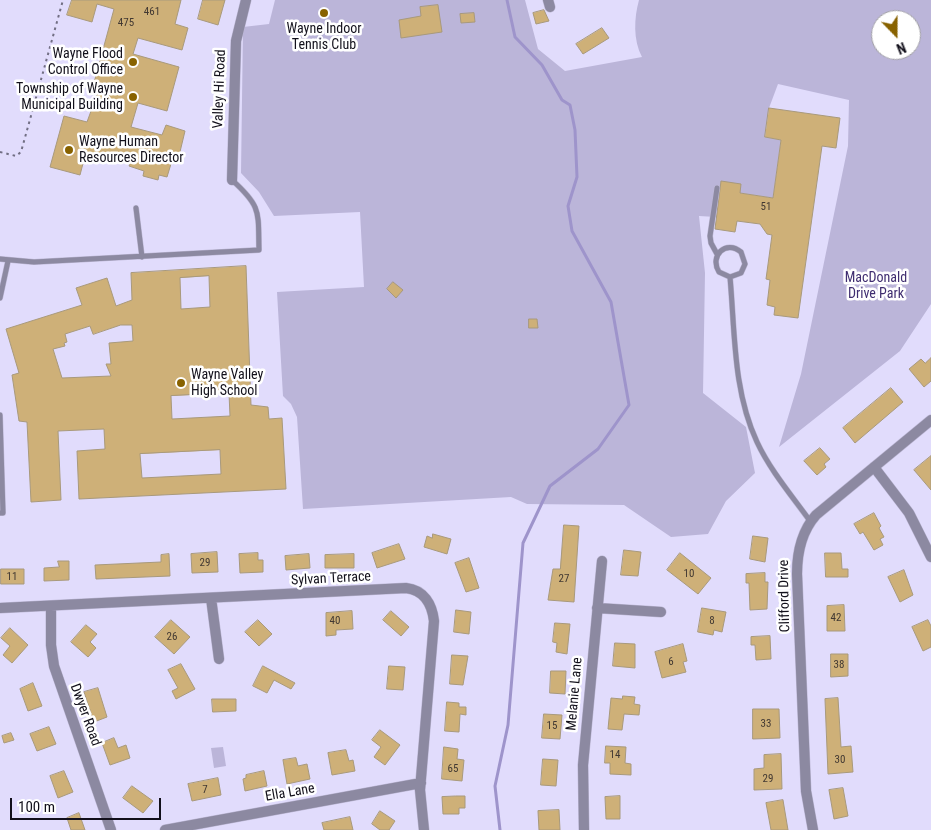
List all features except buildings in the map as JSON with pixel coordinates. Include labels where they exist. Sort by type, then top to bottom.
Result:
[{"type":"street","name":"Valley Hi Road","points":[[232,180],[236,41],[246,0]]},
{"type":"street","name":"Clifford Drive","points":[[813,830],[806,791],[797,574],[800,545],[810,521],[931,420]]},
{"type":"street","points":[[874,467],[909,513],[931,557]]},
{"type":"street","name":"Melanie Lane","points":[[584,830],[583,765],[602,561]]},
{"type":"street","name":"Sylvan Terrace","points":[[0,608],[413,589],[424,596],[430,604],[434,621],[421,783],[424,830]]},
{"type":"street","points":[[211,598],[219,659]]},
{"type":"street","name":"Dwyer Road","points":[[51,606],[51,645],[58,679],[111,830]]},
{"type":"street","points":[[597,608],[661,612]]},
{"type":"street","name":"Ella Lane","points":[[165,830],[421,783]]},
{"type":"lane","points":[[0,259],[34,262],[259,250],[258,213],[251,198],[232,180]]},
{"type":"lane","points":[[717,188],[710,236],[711,243],[717,254],[716,267],[719,272],[730,277],[736,276],[743,270],[745,259],[741,252],[733,247],[727,247],[717,254]]},
{"type":"lane","points":[[136,208],[142,257]]},
{"type":"lane","points":[[0,298],[8,261]]},
{"type":"lane","points":[[730,277],[738,382],[743,400],[757,442],[777,475],[810,521]]},
{"type":"lane","points":[[0,415],[3,513],[0,513]]},
{"type":"path","points":[[0,152],[16,156],[21,152],[63,0]]},
{"type":"green space","name":"MacDonald Drive Park","points":[[275,0],[525,0],[538,49],[565,71],[642,57],[635,29],[639,0],[931,0],[931,304],[900,351],[779,447],[801,374],[848,146],[849,100],[778,84],[769,108],[765,137],[781,140],[773,198],[740,193],[721,182],[716,217],[699,216],[705,273],[703,393],[746,427],[755,473],[726,501],[708,534],[671,537],[624,505],[527,504],[511,497],[303,509],[297,417],[291,404],[283,396],[277,292],[364,287],[360,212],[274,216],[259,192],[241,173],[243,27],[269,24]]},
{"type":"green space","points":[[223,747],[226,766],[214,768],[211,748]]},
{"type":"waterway","points":[[500,830],[495,786],[508,725],[523,543],[550,486],[598,449],[629,405],[611,302],[572,231],[568,206],[577,177],[575,130],[570,105],[562,100],[542,65],[515,37],[507,0]]},
{"type":"place","name":"Wayne Indoor Tennis Club","points":[[324,13]]},
{"type":"place","name":"Wayne Flood Control Office","points":[[133,62]]},
{"type":"place","name":"Township of Wayne Municipal Building","points":[[133,97]]},
{"type":"place","name":"Wayne Human Resources Director","points":[[69,150]]},
{"type":"place","name":"Wayne Valley High School","points":[[181,383]]}]
